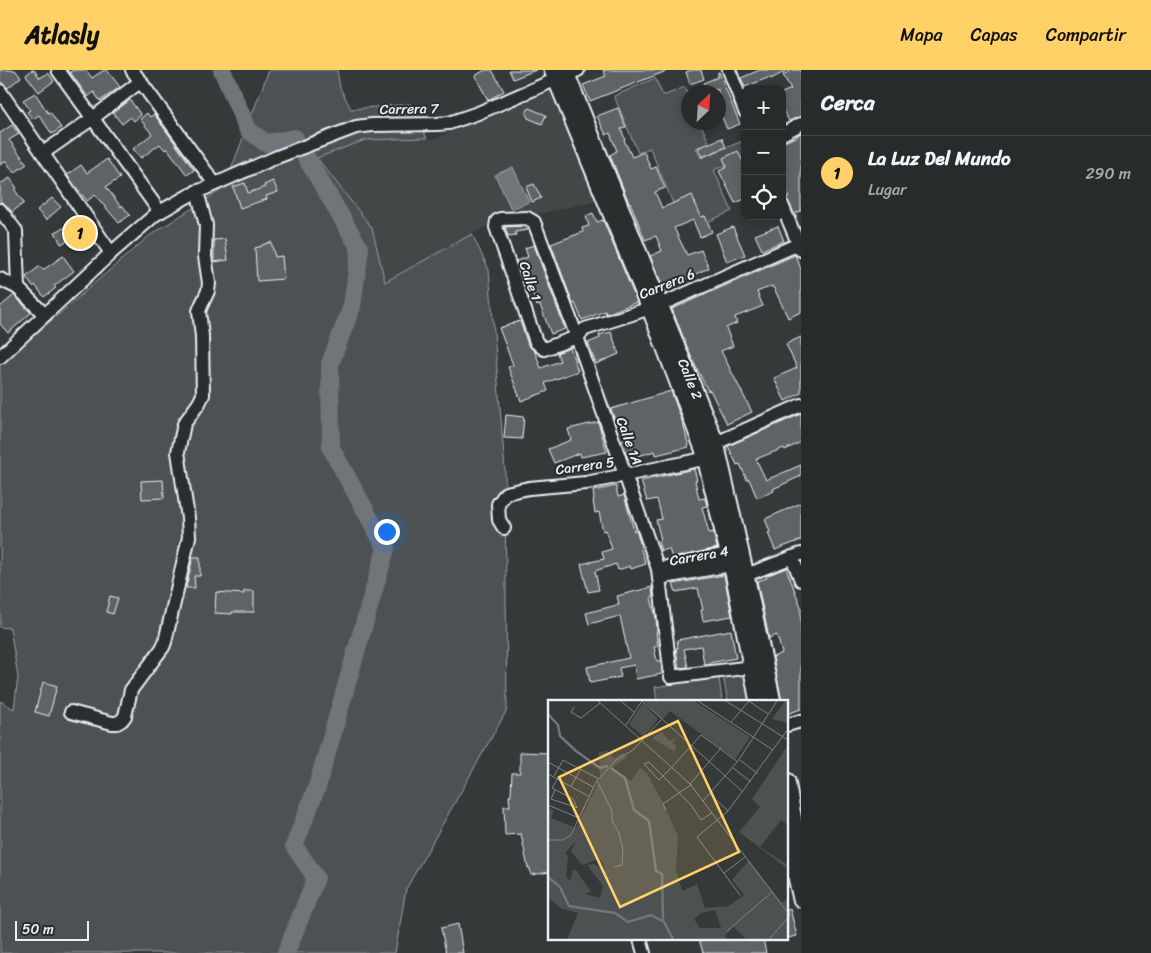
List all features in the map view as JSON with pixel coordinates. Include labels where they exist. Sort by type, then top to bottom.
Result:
[{"type":"main road","name":"Calle 2","points":[[564,73],[711,452],[737,564],[772,700]]},
{"type":"main road","name":"Calle 2","points":[[737,564],[758,700]]},
{"type":"main road","points":[[788,787],[801,861]]},
{"type":"main road","points":[[788,840],[801,899]]},
{"type":"street","points":[[58,70],[160,212]]},
{"type":"street","points":[[132,70],[215,184]]},
{"type":"street","points":[[729,70],[741,102]]},
{"type":"street","name":"Carrera 7","points":[[1,354],[45,316],[111,253],[160,212],[197,191],[356,127],[372,124],[449,123],[478,113],[564,73]]},
{"type":"street","points":[[43,153],[93,118],[140,81]]},
{"type":"street","points":[[0,91],[111,253]]},
{"type":"street","points":[[786,132],[801,124]]},
{"type":"street","points":[[71,712],[112,724],[122,720],[132,690],[165,642],[188,537],[188,518],[178,452],[184,424],[203,395],[202,336],[199,311],[210,284],[205,256],[206,225],[197,191]]},
{"type":"street","points":[[0,210],[16,232],[18,288]]},
{"type":"street","points":[[786,214],[800,246]]},
{"type":"street","name":"Calle 1A","points":[[500,219],[527,218],[534,222],[577,337],[658,574],[671,677],[752,667]]},
{"type":"street","name":"Calle 1","points":[[500,219],[497,221],[496,227],[536,342],[544,349]]},
{"type":"street","name":"Carrera 6","points":[[544,349],[577,337],[584,329],[655,307],[800,246]]},
{"type":"street","points":[[0,279],[18,288],[45,316]]},
{"type":"street","name":"Carrera 5","points":[[504,528],[499,520],[498,504],[506,494],[529,488],[586,483],[626,476],[711,452],[801,405]]},
{"type":"street","points":[[797,556],[801,580]]},
{"type":"street","name":"Carrera 4","points":[[658,574],[797,556]]},
{"type":"street","points":[[788,726],[801,721]]},
{"type":"street","points":[[640,940],[644,953]]},
{"type":"shaded area","points":[[269,70],[337,70],[340,88],[351,109],[411,104],[427,138],[365,140],[317,158],[372,228],[385,282],[472,234],[489,270],[505,470],[507,710],[406,889],[395,953],[0,953],[0,701],[14,709],[18,677],[10,628],[0,627],[0,365],[149,236],[224,188]]},
{"type":"shaded area","points":[[655,78],[663,96],[681,89],[681,130],[703,130],[709,142],[696,148],[701,158],[741,142],[741,159],[714,170],[732,211],[703,224],[675,208],[650,148],[638,153],[614,96]]},
{"type":"shaded area","points":[[550,85],[596,201],[489,225],[385,282],[372,228],[316,158],[365,140],[435,139]]},
{"type":"shaded area","points":[[513,167],[529,202],[511,209],[495,175]]},
{"type":"shaded area","points":[[745,673],[750,700],[728,700],[723,676]]},
{"type":"shaded area","points":[[719,677],[722,700],[657,700],[655,687]]},
{"type":"building","points":[[0,70],[15,70],[21,77],[8,88],[0,81]]},
{"type":"building","points":[[32,70],[40,78],[48,73],[54,81],[39,92],[26,75]]},
{"type":"building","points":[[73,70],[86,70],[92,78],[107,70],[120,87],[100,101],[94,92],[88,97],[70,72]]},
{"type":"building","points":[[485,70],[492,70],[504,91],[488,100],[475,76]]},
{"type":"building","points":[[509,70],[536,70],[513,79]]},
{"type":"building","points":[[603,70],[669,70],[590,101],[583,85],[606,76]]},
{"type":"building","points":[[701,70],[704,79],[690,84],[686,72]]},
{"type":"building","points":[[760,70],[788,70],[771,79],[770,77],[750,85],[744,85],[741,78]]},
{"type":"building","points":[[792,70],[801,70],[801,116],[789,121],[786,116],[786,91],[791,89],[783,75]]},
{"type":"building","points":[[719,72],[724,85],[704,85],[703,83],[718,77]]},
{"type":"building","points":[[726,89],[740,124],[727,129],[726,127]]},
{"type":"building","points":[[35,93],[61,128],[52,134],[39,115],[33,119],[27,112],[30,110],[23,100]]},
{"type":"building","points":[[130,100],[141,115],[134,121],[131,117],[122,124],[113,113]]},
{"type":"building","points":[[529,108],[546,115],[542,124],[528,118],[526,113]]},
{"type":"building","points":[[618,108],[626,127],[621,129],[624,140],[632,157],[644,152],[651,169],[656,167],[665,188],[655,192],[662,208],[692,195],[701,217],[705,216],[712,232],[700,237],[693,220],[674,228],[687,255],[701,250],[709,268],[664,290],[650,256],[662,251],[656,236],[645,240],[610,155],[617,151],[610,133],[606,135],[597,116]]},
{"type":"building","points":[[147,113],[150,117],[154,114],[194,170],[187,175],[167,148],[165,150],[160,144],[141,158],[133,149],[152,134],[140,119]]},
{"type":"building","points":[[12,125],[19,134],[9,140],[27,164],[14,173],[6,161],[0,165],[0,133]]},
{"type":"building","points":[[801,133],[801,211],[796,213],[796,218],[786,198],[789,197],[786,191],[786,141]]},
{"type":"building","points":[[722,138],[726,147],[702,157],[698,148]]},
{"type":"building","points":[[738,151],[741,158],[741,201],[735,203],[719,171],[727,167],[723,158]]},
{"type":"building","points":[[107,159],[120,178],[106,187],[121,207],[122,205],[130,215],[119,223],[95,195],[87,201],[67,175],[81,165],[87,173]]},
{"type":"building","points":[[10,178],[17,188],[15,190],[24,203],[12,212],[0,201],[0,184]]},
{"type":"building","points":[[273,181],[278,192],[266,196],[267,199],[240,208],[233,187],[245,183],[248,193],[265,187],[264,185]]},
{"type":"building","points":[[534,184],[541,198],[532,202],[526,187]]},
{"type":"building","points":[[52,198],[61,207],[46,220],[37,210]]},
{"type":"building","points":[[593,213],[597,222],[603,220],[637,302],[606,314],[605,311],[582,320],[575,303],[573,304],[551,244],[583,232],[582,228],[589,226],[586,216]]},
{"type":"building","points":[[80,222],[91,238],[80,245],[75,237],[61,244],[55,232]]},
{"type":"building","points":[[525,226],[528,230],[515,232],[516,235],[508,236],[505,227]]},
{"type":"building","points":[[778,226],[784,241],[762,250],[755,235]]},
{"type":"building","points":[[733,227],[745,255],[727,262],[716,234]]},
{"type":"building","points":[[225,239],[228,260],[214,262],[214,240]]},
{"type":"building","points":[[271,242],[275,257],[282,256],[284,279],[257,281],[255,248]]},
{"type":"building","points":[[534,245],[565,329],[551,334],[540,305],[537,306],[527,278],[523,280],[516,261],[528,257],[525,248]]},
{"type":"building","points":[[795,255],[801,269],[801,312],[788,318],[772,286],[757,292],[763,306],[735,317],[737,323],[726,328],[733,346],[721,351],[752,412],[727,424],[692,359],[672,309]]},
{"type":"building","points":[[63,256],[74,271],[54,286],[56,288],[44,297],[26,277],[40,266],[43,270]]},
{"type":"building","points":[[14,295],[31,313],[8,333],[0,324],[0,307]]},
{"type":"building","points":[[520,321],[528,345],[535,352],[541,368],[560,361],[557,353],[570,348],[578,371],[545,383],[548,391],[521,401],[508,367],[513,365],[499,328]]},
{"type":"building","points":[[611,332],[619,354],[596,364],[588,343],[600,338],[599,335]]},
{"type":"building","points":[[801,337],[801,393],[785,401],[774,378],[797,368],[786,344]]},
{"type":"building","points":[[671,391],[689,447],[656,455],[655,451],[628,459],[621,440],[626,438],[621,422],[616,423],[611,409]]},
{"type":"building","points":[[801,414],[801,442],[785,450],[784,448],[756,459],[766,480],[801,465],[801,476],[757,498],[749,479],[747,480],[740,464],[737,465],[728,446]]},
{"type":"building","points":[[506,415],[524,417],[522,439],[504,438]]},
{"type":"building","points":[[598,422],[607,452],[581,457],[580,453],[554,463],[548,449],[571,440],[568,429]]},
{"type":"building","points":[[694,469],[699,499],[705,498],[707,506],[702,507],[709,533],[713,532],[717,548],[672,558],[669,549],[661,551],[658,541],[661,540],[656,520],[662,519],[657,499],[647,501],[641,481]]},
{"type":"building","points":[[163,480],[164,498],[142,499],[141,481]]},
{"type":"building","points":[[616,486],[618,497],[624,495],[646,564],[631,569],[630,566],[618,570],[616,564],[595,571],[599,590],[588,592],[581,564],[604,559],[602,552],[612,549],[606,530],[603,531],[599,512],[595,513],[593,491]]},
{"type":"building","points":[[801,503],[801,540],[775,550],[765,519]]},
{"type":"building","points":[[193,557],[200,557],[200,576],[194,576],[195,588],[186,588]]},
{"type":"building","points":[[786,568],[801,607],[801,709],[788,714],[788,700],[782,700],[773,657],[782,653],[777,635],[769,638],[757,581],[767,578],[766,576]]},
{"type":"building","points":[[724,575],[732,616],[703,621],[701,610],[703,610],[698,588],[676,592],[673,584]]},
{"type":"building","points":[[652,587],[653,597],[651,598],[656,618],[658,646],[654,647],[657,661],[661,661],[662,674],[636,679],[634,665],[619,668],[621,677],[590,683],[587,667],[629,658],[620,616],[589,624],[586,613],[619,604],[617,596]]},
{"type":"building","points":[[244,591],[254,591],[254,612],[215,613],[216,592],[244,594]]},
{"type":"building","points":[[110,596],[118,598],[113,614],[106,612]]},
{"type":"building","points":[[731,630],[736,658],[704,664],[701,646],[684,649],[688,667],[679,668],[676,648],[678,648],[677,640]]},
{"type":"building","points":[[43,682],[57,686],[49,716],[35,712]]},
{"type":"building","points":[[520,752],[548,753],[548,872],[531,875],[521,834],[505,835],[504,806],[510,806],[509,796],[511,795],[512,773],[520,773]]},
{"type":"building","points":[[790,909],[797,936],[788,938],[788,910]]},
{"type":"building","points":[[458,924],[463,953],[446,953],[441,928]]},
{"type":"building","points":[[699,940],[763,940],[766,953],[703,953]]},
{"type":"waterway","points":[[222,70],[248,130],[266,143],[295,138]]},
{"type":"waterway","points":[[286,953],[316,878],[294,846],[317,787],[386,548],[331,448],[330,364],[352,306],[360,249],[306,157]]},
{"type":"place","name":"La Luz Del Mundo","points":[[80,233]]}]
